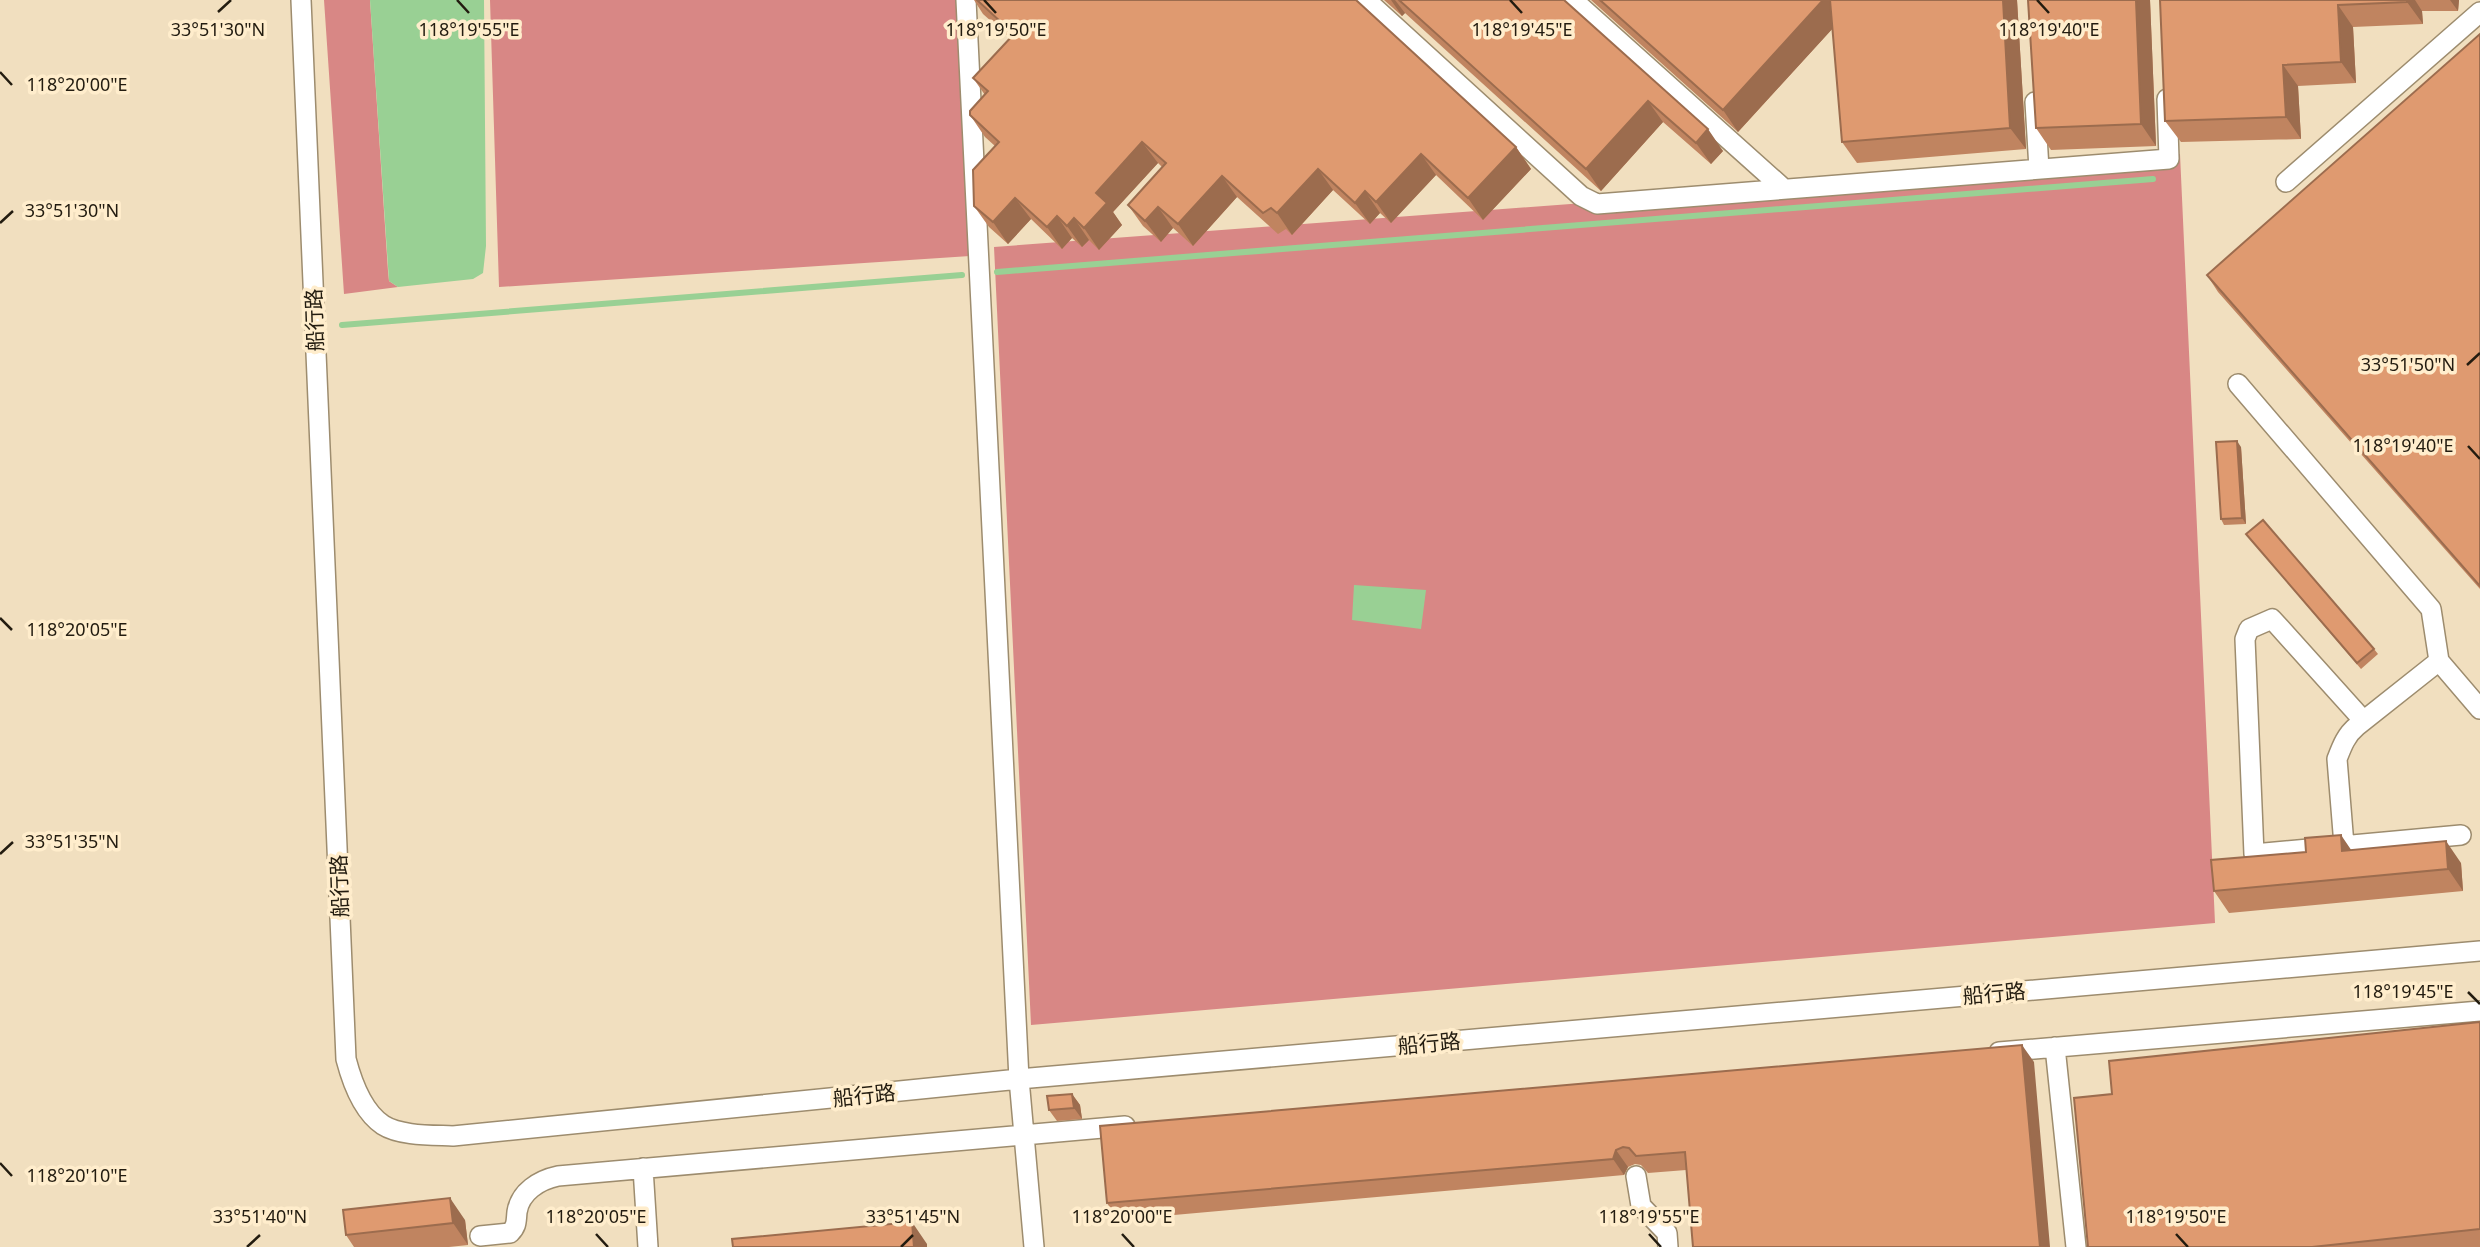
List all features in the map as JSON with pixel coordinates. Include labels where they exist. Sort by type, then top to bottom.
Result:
[{"type":"street","name":"船行路","points":[[300,0],[346,1059],[351,1078],[364,1105],[383,1125],[412,1134],[453,1136],[1019,1079],[2480,951]]},
{"type":"street","points":[[966,0],[1019,1079],[1034,1247]]},
{"type":"street","points":[[1366,0],[1581,196],[1597,204],[2169,159],[2166,79]]},
{"type":"street","points":[[1573,0],[1784,189]]},
{"type":"street","points":[[2286,182],[2480,12]]},
{"type":"street","points":[[2033,78],[2039,169]]},
{"type":"street","points":[[2238,384],[2431,610],[2438,661],[2480,709]]},
{"type":"street","points":[[2363,720],[2272,619],[2249,629],[2245,639],[2254,854],[2461,835]]},
{"type":"street","points":[[2344,845],[2337,759],[2349,733],[2438,661]]},
{"type":"street","points":[[1986,1053],[2480,1011]]},
{"type":"street","points":[[2055,1047],[2076,1247]]},
{"type":"street","points":[[480,1236],[505,1235],[514,1230],[520,1201],[536,1184],[547,1178],[1148,1124]]},
{"type":"street","points":[[643,1168],[648,1247]]},
{"type":"street","points":[[1636,1176],[1642,1206],[1667,1233],[1668,1247]]},
{"type":"shaded area","points":[[324,0],[370,0],[388,271],[389,281],[398,287],[344,294]]},
{"type":"shaded area","points":[[370,0],[484,0],[486,246],[483,273],[473,279],[398,287],[389,281]]},
{"type":"shaded area","points":[[490,0],[959,0],[970,256],[499,287]]},
{"type":"shaded area","points":[[2180,154],[2215,923],[1031,1025],[994,247],[2039,169]]},
{"type":"shaded area","points":[[1354,585],[1426,590],[1421,629],[1352,620]]},
{"type":"building","points":[[977,0],[1356,0],[1516,147],[1468,198],[1421,154],[1376,202],[1365,191],[1355,203],[1318,169],[1277,213],[1271,208],[1263,213],[1222,176],[1178,224],[1158,207],[1145,221],[1128,205],[1166,163],[1142,142],[1096,193],[1107,203],[1084,228],[1074,218],[1067,226],[1057,216],[1047,227],[1015,198],[993,222],[974,206],[973,170],[999,142],[970,115],[970,111],[988,91],[973,78],[1014,34]]},
{"type":"building","points":[[1399,0],[1564,0],[1708,129],[1696,143],[1648,101],[1586,169]]},
{"type":"building","points":[[1600,0],[1823,0],[1723,110]]},
{"type":"building","points":[[1830,0],[2003,0],[2010,128],[1842,142]]},
{"type":"building","points":[[2028,0],[2136,0],[2141,124],[2036,128]]},
{"type":"building","points":[[2160,0],[2407,2],[2338,5],[2341,62],[2283,65],[2286,117],[2165,121]]},
{"type":"building","points":[[2480,34],[2480,586],[2207,275]]},
{"type":"building","points":[[2237,441],[2242,518],[2221,519],[2216,442]]},
{"type":"building","points":[[2263,520],[2374,649],[2357,663],[2246,534]]},
{"type":"building","points":[[2341,835],[2342,851],[2446,841],[2448,869],[2214,891],[2211,860],[2306,852],[2305,838]]},
{"type":"building","points":[[2480,1022],[2480,1229],[2312,1247],[2088,1247],[2074,1098],[2112,1094],[2109,1061]]},
{"type":"building","points":[[2022,1045],[2040,1247],[1693,1247],[1685,1152],[1636,1156],[1629,1148],[1623,1147],[1616,1150],[1613,1159],[1107,1203],[1100,1126]]},
{"type":"building","points":[[1072,1094],[1074,1108],[1049,1110],[1047,1096]]},
{"type":"building","points":[[450,1198],[453,1223],[346,1235],[343,1210]]},
{"type":"building","points":[[912,1222],[914,1247],[733,1247],[732,1239]]},
{"type":"waterway","points":[[997,272],[2153,179]]},
{"type":"waterway","points":[[342,325],[962,275]]}]
